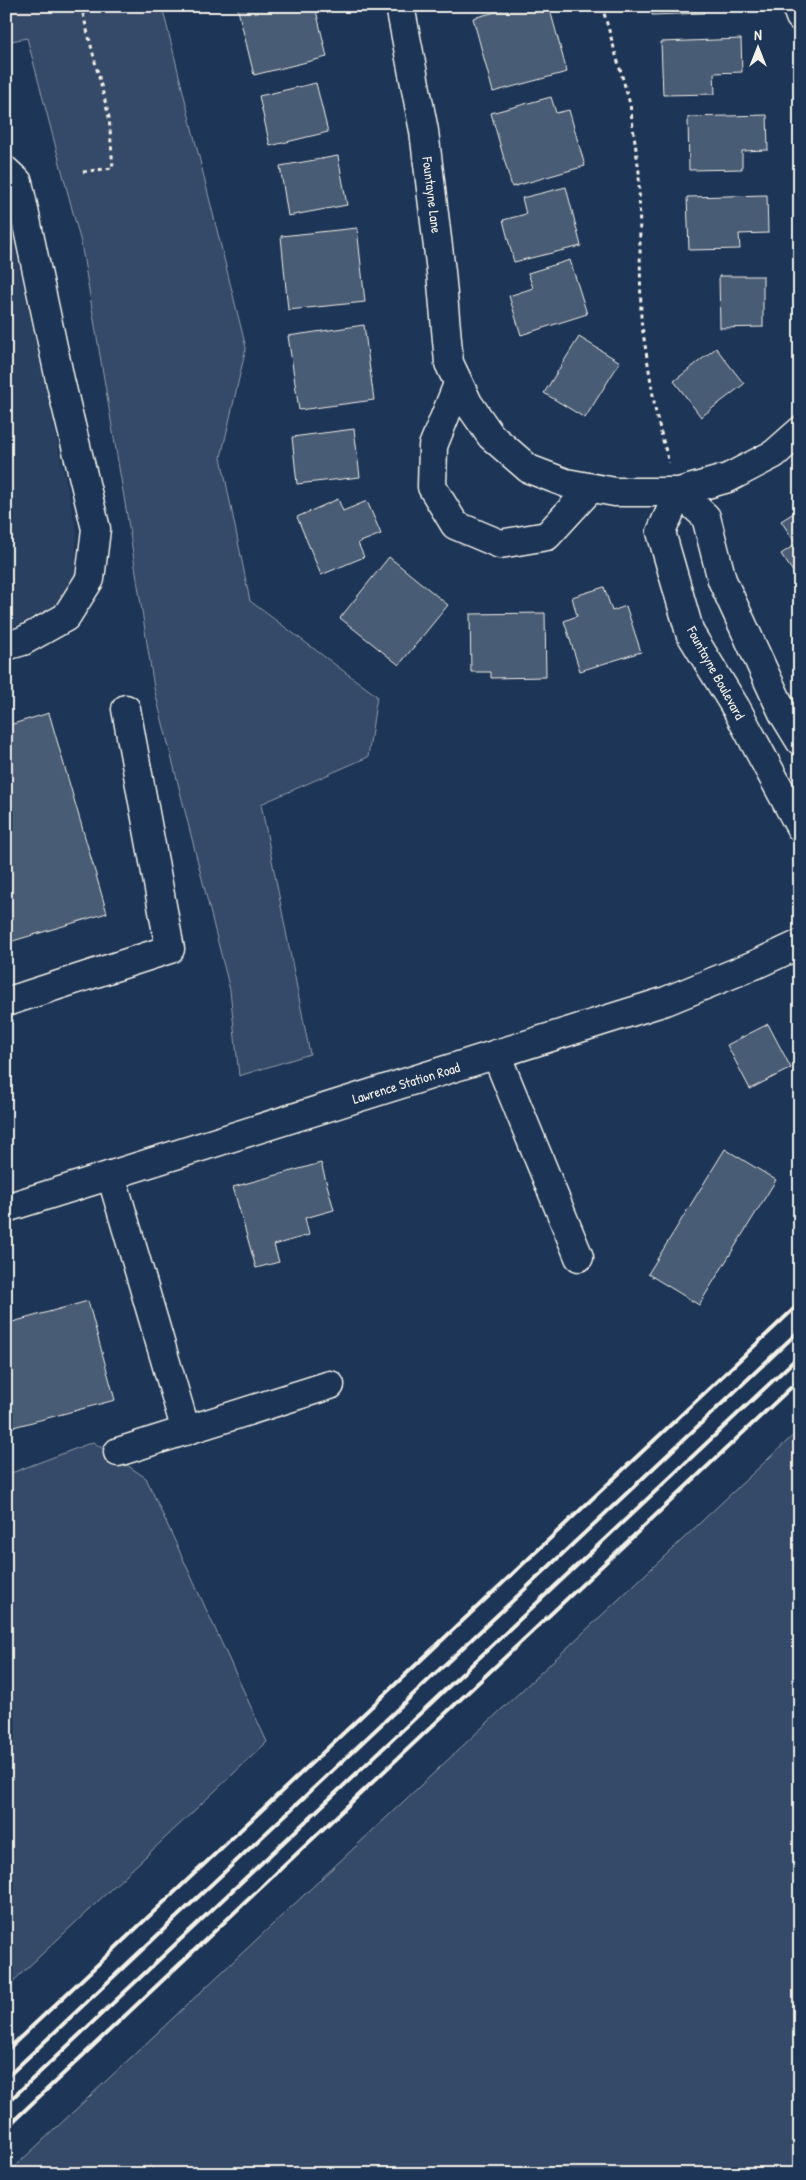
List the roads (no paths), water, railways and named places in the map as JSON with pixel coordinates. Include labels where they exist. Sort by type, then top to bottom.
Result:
[{"type":"street","name":"Fountayne Lane","points":[[400,6],[424,131],[441,272],[449,363],[468,403],[491,436],[529,469],[566,483],[615,492],[679,492],[728,478],[774,454],[800,431]]},
{"type":"street","points":[[796,6],[800,17]]},
{"type":"street","points":[[6,171],[18,182],[60,380],[96,530],[90,579],[66,617],[23,641],[6,646]]},
{"type":"street","points":[[458,384],[433,446],[432,479],[432,487],[455,525],[500,544],[547,536],[592,488]]},
{"type":"street","points":[[679,492],[706,517],[722,580],[783,713],[800,740]]},
{"type":"street","name":"Fountayne Boulevard","points":[[679,492],[661,532],[690,633],[746,727],[800,827]]},
{"type":"street","points":[[6,1002],[170,949],[126,709]]},
{"type":"street","points":[[746,727],[783,713]]},
{"type":"street","name":"Lawrence Station Road","points":[[6,1208],[666,1001],[759,964],[800,944]]},
{"type":"street","points":[[496,1054],[579,1257]]},
{"type":"street","points":[[111,1175],[186,1431]]},
{"type":"street","points":[[118,1452],[330,1385]]},
{"type":"railway","points":[[6,2051],[800,1303]]},
{"type":"railway","points":[[6,2078],[800,1330]]},
{"type":"railway","points":[[6,2104],[800,1355]]},
{"type":"railway","points":[[6,2128],[800,1379]]}]
